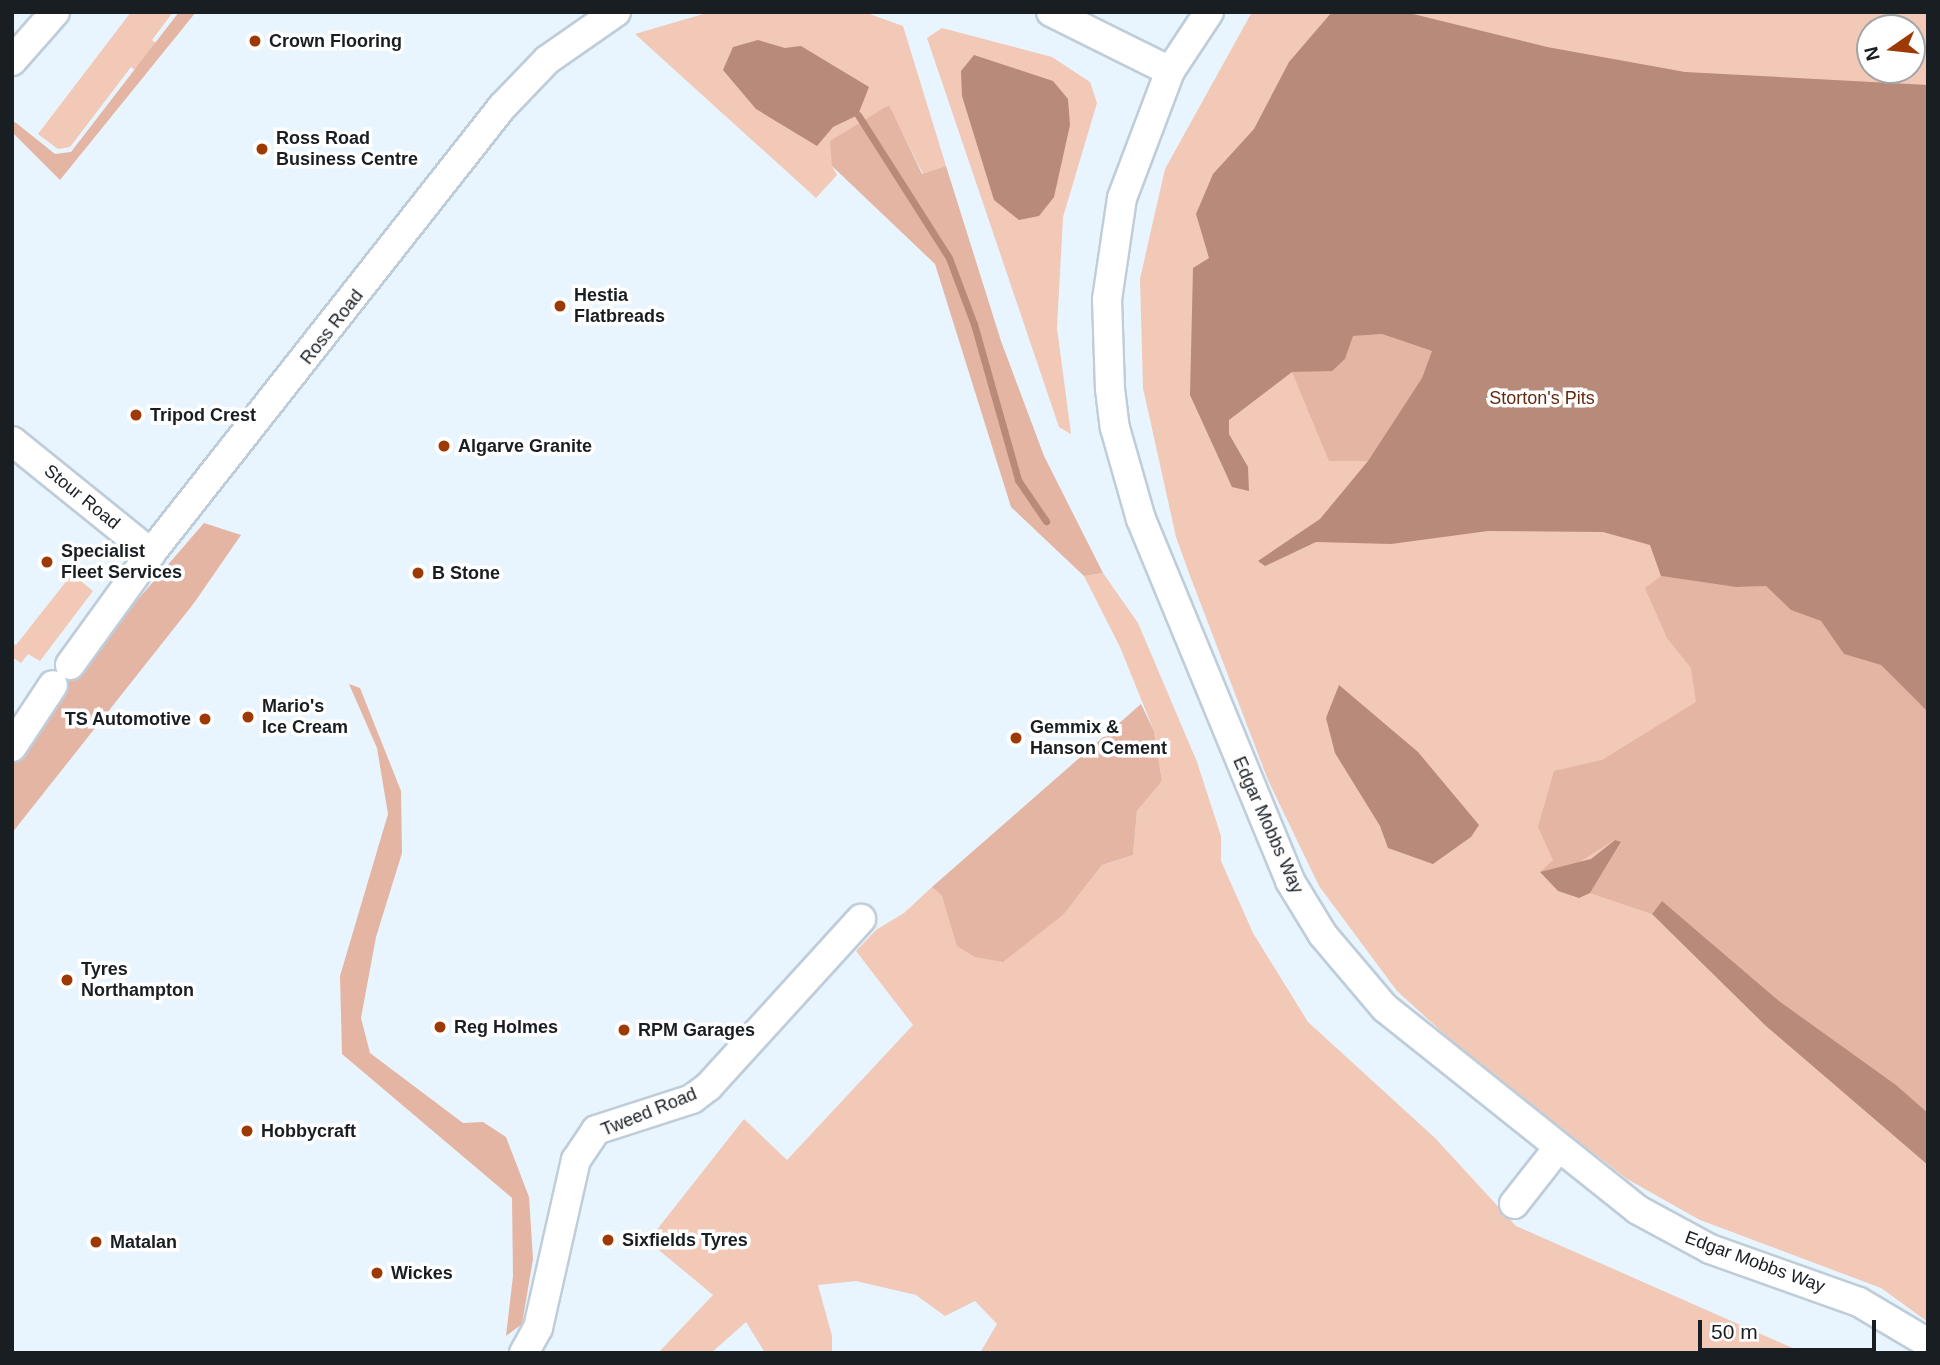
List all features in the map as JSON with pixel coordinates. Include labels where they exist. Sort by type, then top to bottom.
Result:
[{"type":"street","points":[[12,61],[55,12]]},
{"type":"street","name":"Ross Road","points":[[12,747],[151,553],[502,107],[547,60],[617,12]]},
{"type":"street","points":[[1051,12],[1170,71]]},
{"type":"street","name":"Edgar Mobbs Way","points":[[1209,12],[1170,71],[1122,198],[1107,299],[1115,428],[1141,519],[1275,849],[1316,925],[1385,1008],[1558,1148],[1667,1228],[1723,1254],[1859,1302],[1928,1343]]},
{"type":"street","name":"Stour Road","points":[[12,441],[151,553]]},
{"type":"street","name":"Tweed Road","points":[[524,1353],[538,1328],[576,1160],[596,1130],[692,1098],[709,1086],[861,919]]},
{"type":"street","points":[[1514,1204],[1558,1148]]},
{"type":"green space","points":[[131,12],[173,12],[152,40],[156,43],[135,70],[131,67],[70,147],[58,149],[38,134]]},
{"type":"green space","points":[[710,12],[864,12],[903,26],[946,166],[923,174],[888,105],[832,166],[837,175],[816,198],[635,34]]},
{"type":"green space","name":"Storton's Pits","points":[[1252,12],[1928,12],[1928,1322],[1881,1288],[1700,1220],[1627,1179],[1465,1053],[1397,991],[1319,886],[1268,780],[1176,537],[1143,388],[1140,279],[1165,169]]},
{"type":"green space","points":[[942,28],[1052,57],[1090,82],[1097,103],[1063,217],[1057,328],[1071,434],[1059,427],[927,38]]},
{"type":"green space","points":[[1103,573],[1138,623],[1197,762],[1221,836],[1221,861],[1253,933],[1308,1022],[1435,1138],[1516,1226],[1804,1353],[980,1353],[997,1324],[975,1301],[945,1316],[916,1295],[856,1281],[818,1285],[832,1336],[832,1353],[765,1353],[746,1322],[711,1353],[658,1353],[713,1295],[648,1241],[744,1119],[787,1160],[913,1025],[856,951],[876,930],[904,913],[932,887],[942,896],[950,918],[1041,929],[1064,914],[1102,865],[1133,855],[1137,811],[1162,781],[1154,731],[1120,647],[1084,576]]},
{"type":"green space","points":[[72,574],[93,591],[40,661],[28,654],[21,663],[12,657],[12,643],[16,645]]},
{"type":"shaded area","points":[[179,12],[196,12],[60,180],[12,132],[12,125],[15,122],[55,154],[71,152]]},
{"type":"shaded area","points":[[1332,12],[1405,12],[1547,47],[1685,72],[1856,81],[1856,84],[1928,85],[1928,712],[1881,665],[1844,654],[1821,621],[1791,610],[1766,586],[1736,587],[1661,576],[1650,545],[1603,532],[1488,531],[1391,544],[1316,542],[1265,566],[1258,561],[1320,519],[1368,461],[1422,378],[1432,351],[1382,334],[1353,336],[1345,359],[1332,371],[1292,372],[1229,420],[1229,434],[1248,467],[1249,491],[1232,487],[1190,395],[1193,268],[1209,258],[1196,214],[1213,174],[1254,129],[1289,62]]},
{"type":"shaded area","points":[[758,40],[785,48],[801,46],[869,87],[858,115],[833,127],[817,146],[756,109],[723,70],[733,47]]},
{"type":"shaded area","points":[[974,55],[1053,81],[1068,99],[1070,125],[1054,197],[1039,216],[1019,220],[994,200],[962,96],[961,71]]},
{"type":"shaded area","points":[[889,105],[922,174],[946,166],[1001,341],[1044,456],[1103,573],[1084,576],[1011,507],[935,264],[832,166],[830,141]]},
{"type":"shaded area","points":[[1382,334],[1432,351],[1422,378],[1368,461],[1329,461],[1292,372],[1332,370],[1345,359],[1353,336]]},
{"type":"shaded area","points":[[204,523],[241,535],[194,603],[12,833],[12,762],[76,671]]},
{"type":"shaded area","points":[[1661,576],[1736,587],[1766,586],[1791,610],[1821,621],[1844,654],[1881,665],[1928,712],[1928,1113],[1896,1085],[1779,1001],[1662,901],[1652,914],[1590,893],[1621,843],[1614,840],[1572,867],[1540,872],[1553,860],[1538,827],[1554,771],[1602,760],[1696,702],[1691,668],[1667,638],[1645,588]]},
{"type":"shaded area","points":[[349,684],[360,688],[401,791],[402,853],[376,937],[361,1018],[370,1053],[463,1123],[483,1122],[506,1137],[529,1197],[533,1259],[522,1324],[506,1336],[513,1276],[512,1198],[342,1054],[340,976],[388,814],[377,748]]},
{"type":"shaded area","points":[[1339,685],[1418,752],[1479,825],[1471,837],[1433,864],[1388,848],[1380,826],[1335,753],[1326,718]]},
{"type":"shaded area","points":[[1141,704],[1154,731],[1162,781],[1137,811],[1133,855],[1102,865],[1064,914],[1003,962],[975,957],[957,946],[942,896],[932,887]]},
{"type":"shaded area","points":[[1615,840],[1621,842],[1590,893],[1579,898],[1558,891],[1540,872],[1591,859]]},
{"type":"shaded area","points":[[1662,901],[1779,1001],[1896,1085],[1928,1113],[1928,1165],[1766,1026],[1652,914]]},
{"type":"waterway","points":[[858,115],[949,258],[974,324],[1018,480],[1046,521]]},
{"type":"place","name":"Crown Flooring","points":[[255,41]]},
{"type":"place","name":"Ross Road Business Centre","points":[[262,149]]},
{"type":"place","name":"Hestia Flatbreads","points":[[560,306]]},
{"type":"place","name":"Tripod Crest","points":[[136,415]]},
{"type":"place","name":"Algarve Granite","points":[[444,446]]},
{"type":"place","name":"Specialist Fleet Services","points":[[47,562]]},
{"type":"place","name":"B Stone","points":[[418,573]]},
{"type":"place","name":"Mario's Ice Cream","points":[[248,717]]},
{"type":"place","name":"TS Automotive","points":[[205,719]]},
{"type":"place","name":"Gemmix & Hanson Cement","points":[[1016,738]]},
{"type":"place","name":"Tyres Northampton","points":[[67,980]]},
{"type":"place","name":"Reg Holmes","points":[[440,1027]]},
{"type":"place","name":"RPM Garages","points":[[624,1030]]},
{"type":"place","name":"Hobbycraft","points":[[247,1131]]},
{"type":"place","name":"Sixfields Tyres","points":[[608,1240]]},
{"type":"place","name":"Matalan","points":[[96,1242]]},
{"type":"place","name":"Wickes","points":[[377,1273]]}]
